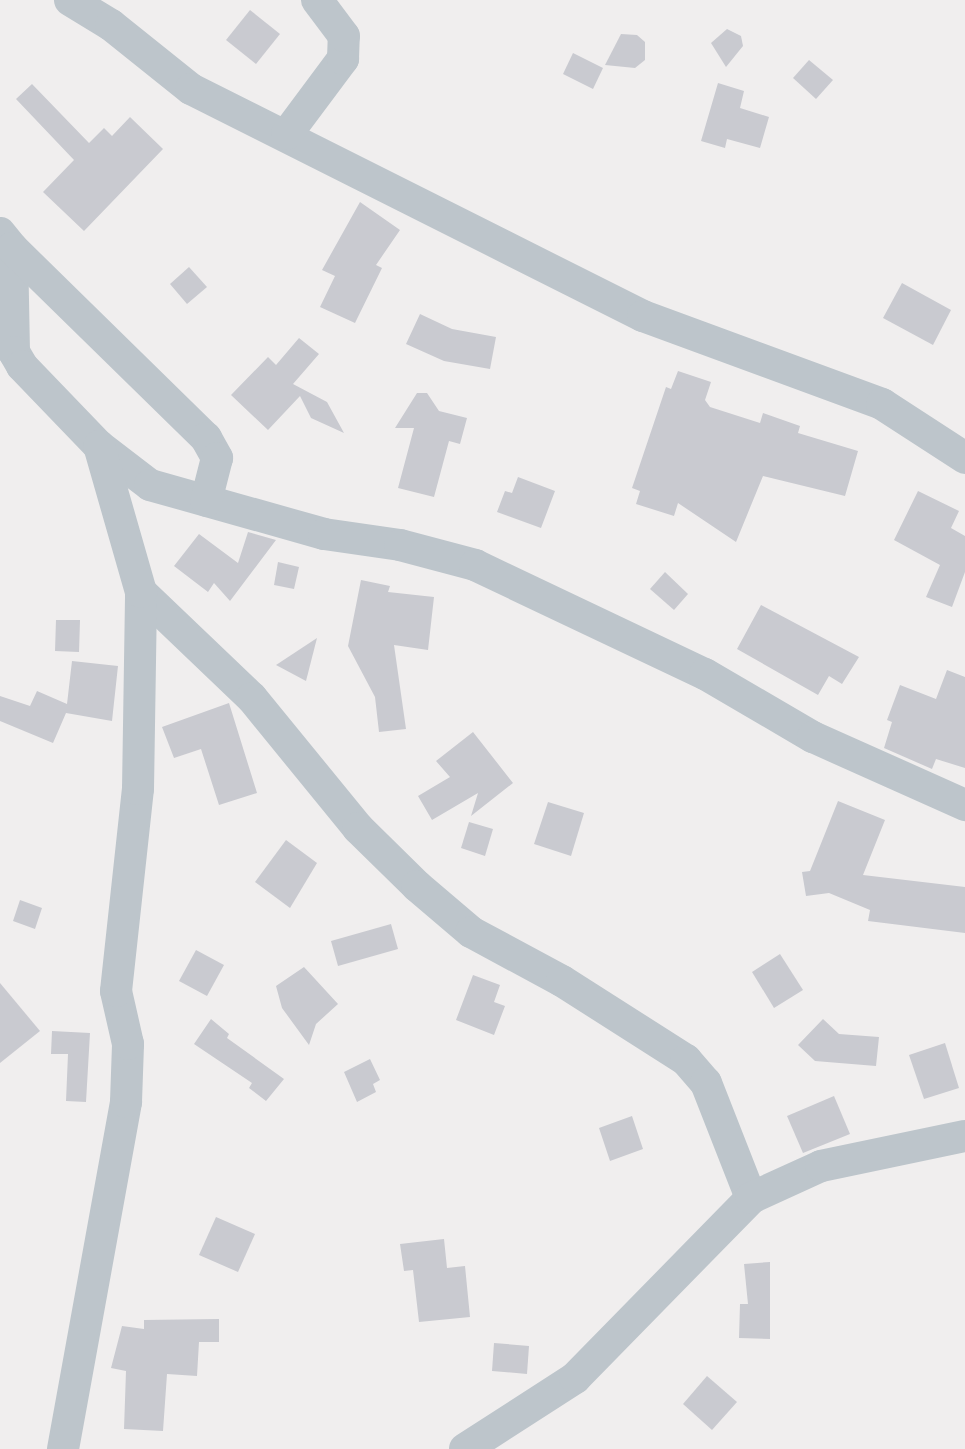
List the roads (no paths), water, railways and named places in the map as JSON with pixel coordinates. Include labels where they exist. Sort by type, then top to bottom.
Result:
[{"type":"street","points":[[70,0],[111,25],[191,89],[287,134],[643,316],[882,404],[965,458]]},
{"type":"street","points":[[287,134],[343,59],[344,36],[317,0]]},
{"type":"street","points":[[6,240],[14,352],[99,446],[150,485],[324,534],[400,545],[475,565],[705,674],[813,737],[965,805]]},
{"type":"street","points":[[6,240],[206,438],[217,458],[206,501]]},
{"type":"street","points":[[63,1449],[126,1102],[128,1044],[116,991],[138,789],[141,592],[99,446]]},
{"type":"street","points":[[141,592],[252,698],[358,828],[417,886],[471,932],[562,981],[686,1060],[706,1083],[751,1198]]},
{"type":"street","points":[[465,1449],[575,1378],[751,1198],[821,1166],[965,1136]]}]
